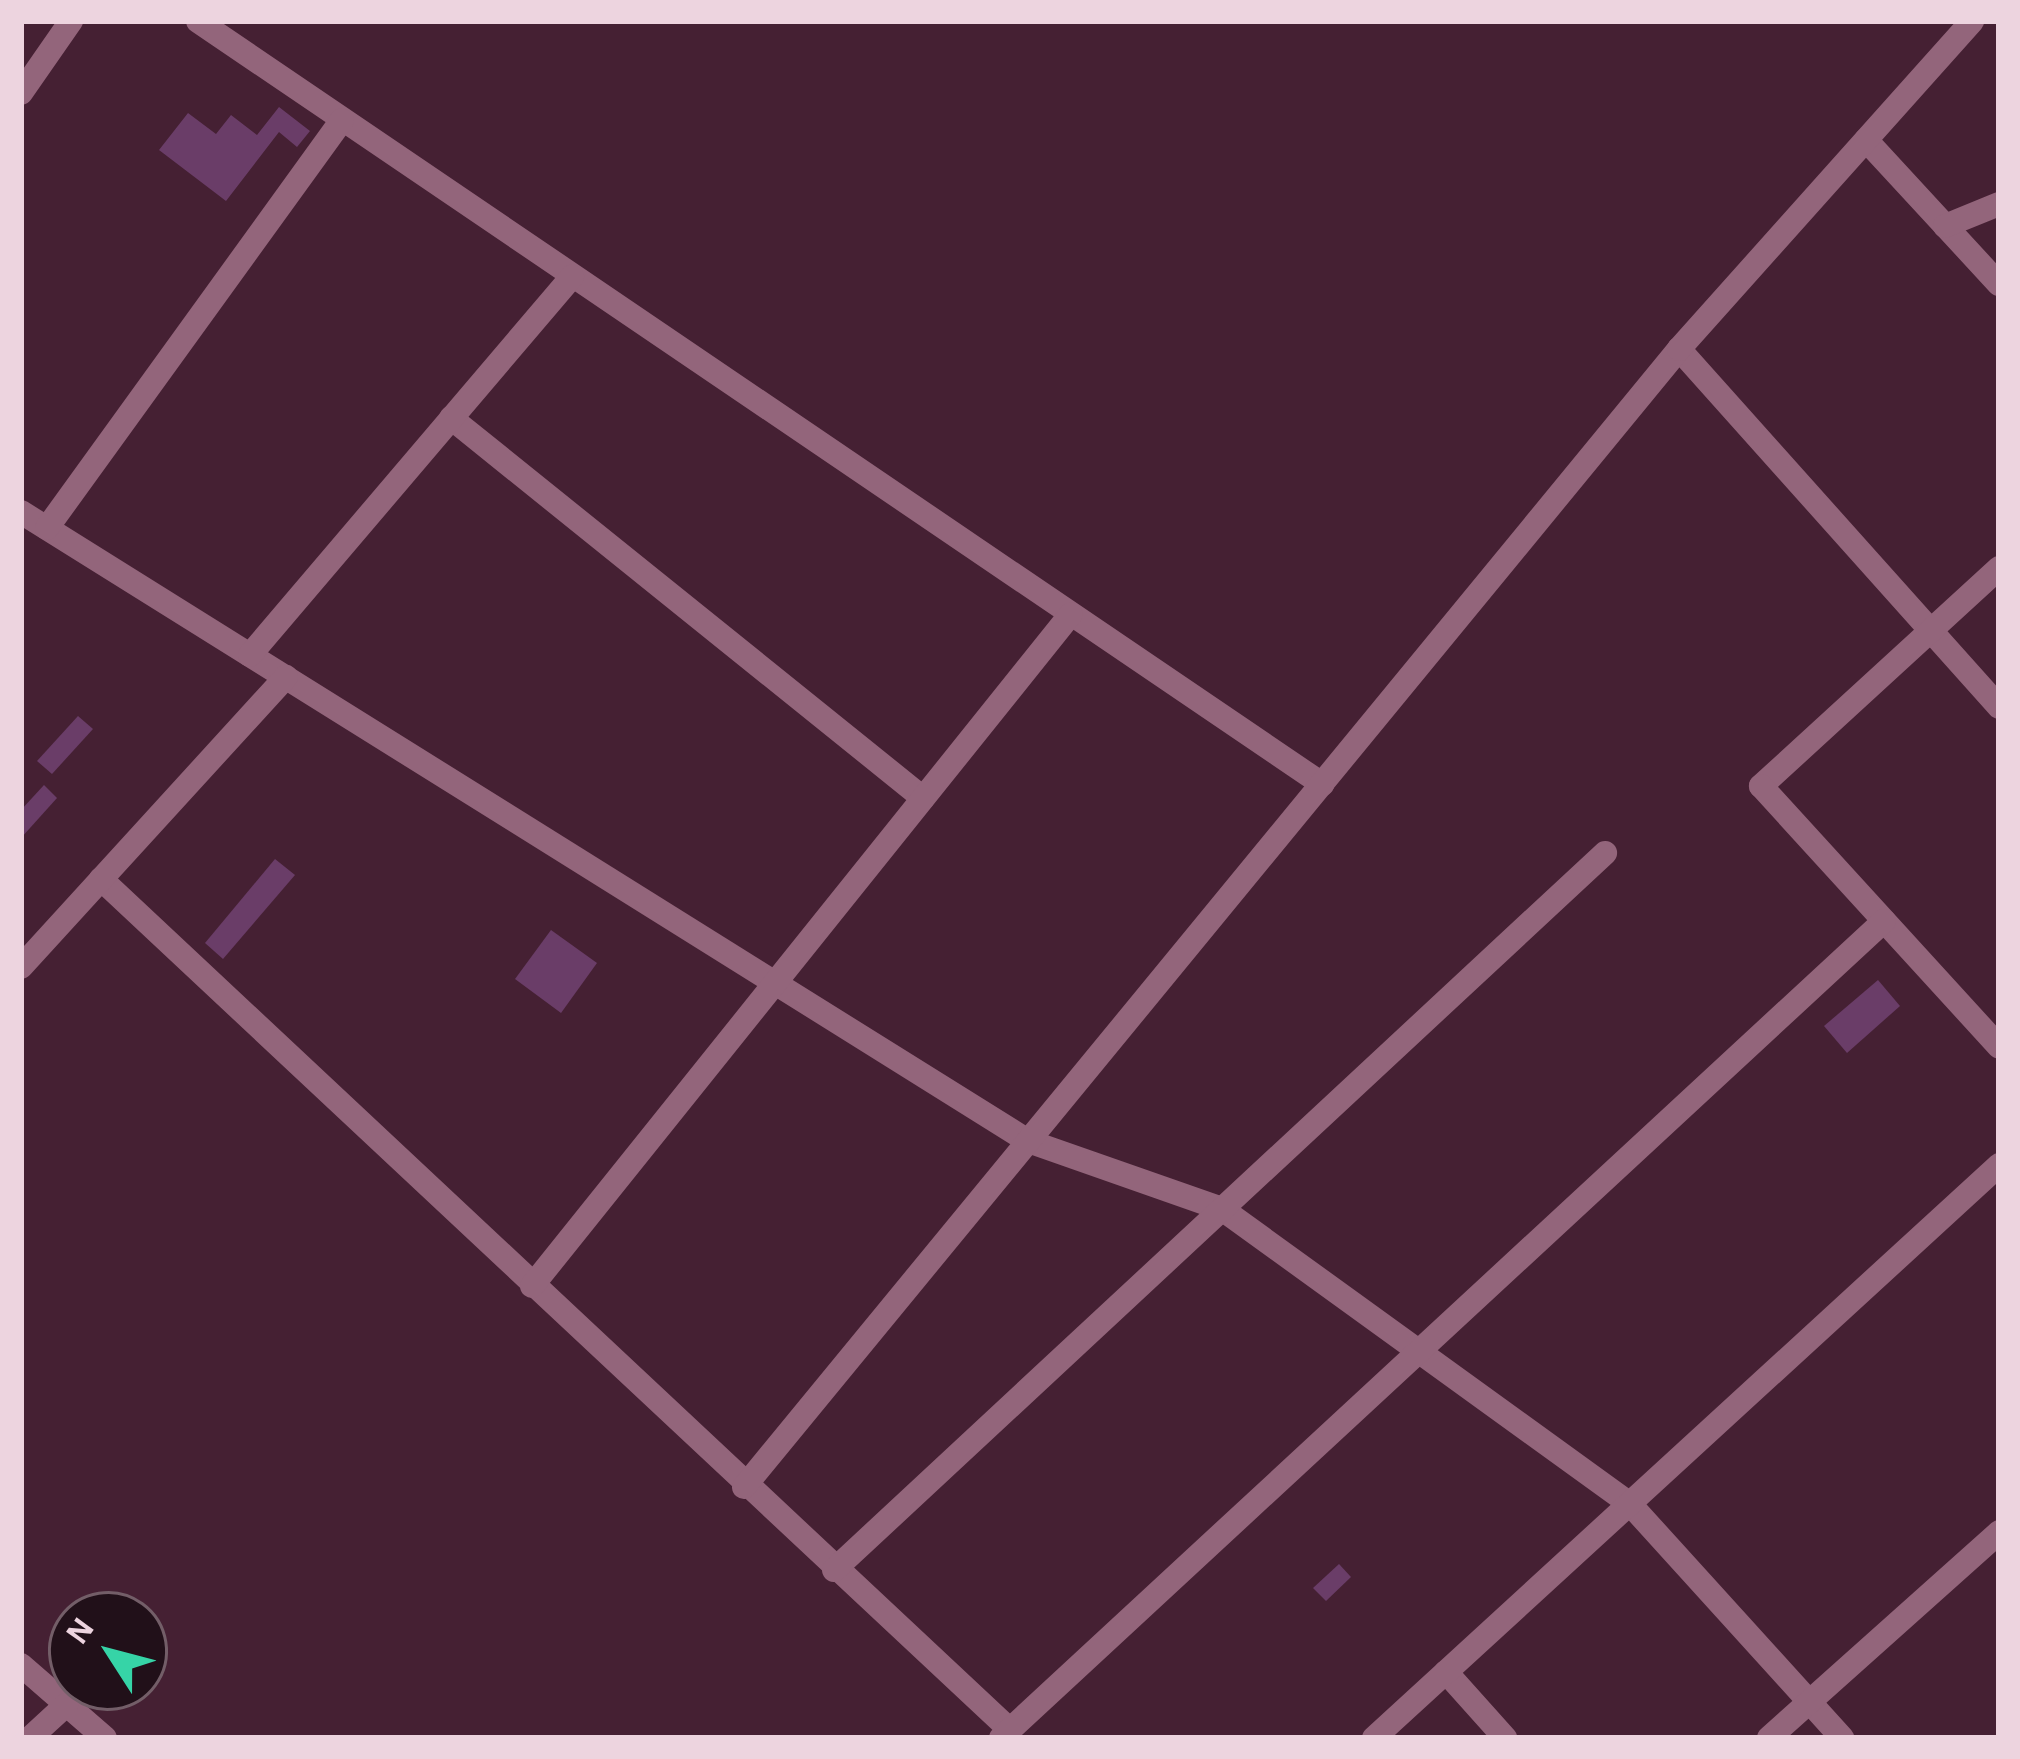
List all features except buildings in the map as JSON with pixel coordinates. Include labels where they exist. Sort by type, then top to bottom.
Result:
[{"type":"street","points":[[21,93],[71,21]]},
{"type":"street","points":[[198,21],[1322,784]]},
{"type":"street","points":[[744,1487],[1679,349],[1972,21]]},
{"type":"street","points":[[47,528],[342,120]]},
{"type":"street","points":[[1866,140],[1999,284]]},
{"type":"street","points":[[1945,226],[1999,204]]},
{"type":"street","points":[[250,655],[572,276]]},
{"type":"street","points":[[1679,349],[1999,706]]},
{"type":"street","points":[[451,418],[923,798]]},
{"type":"street","points":[[21,512],[1028,1141],[1222,1209],[1630,1504],[1842,1738]]},
{"type":"street","points":[[1999,568],[1761,786],[1999,1047]]},
{"type":"street","points":[[532,1286],[1071,614]]},
{"type":"street","points":[[25,954],[101,879],[286,677]]},
{"type":"street","points":[[834,1570],[1605,853]]},
{"type":"street","points":[[101,879],[1005,1734],[1884,921]]},
{"type":"street","points":[[1374,1738],[1999,1165]]},
{"type":"street","points":[[1769,1738],[1999,1532]]},
{"type":"street","points":[[21,1665],[48,1689]]},
{"type":"street","points":[[1446,1672],[1504,1738]]},
{"type":"street","points":[[30,1738],[59,1711]]},
{"type":"street","points":[[73,1711],[105,1738]]}]
